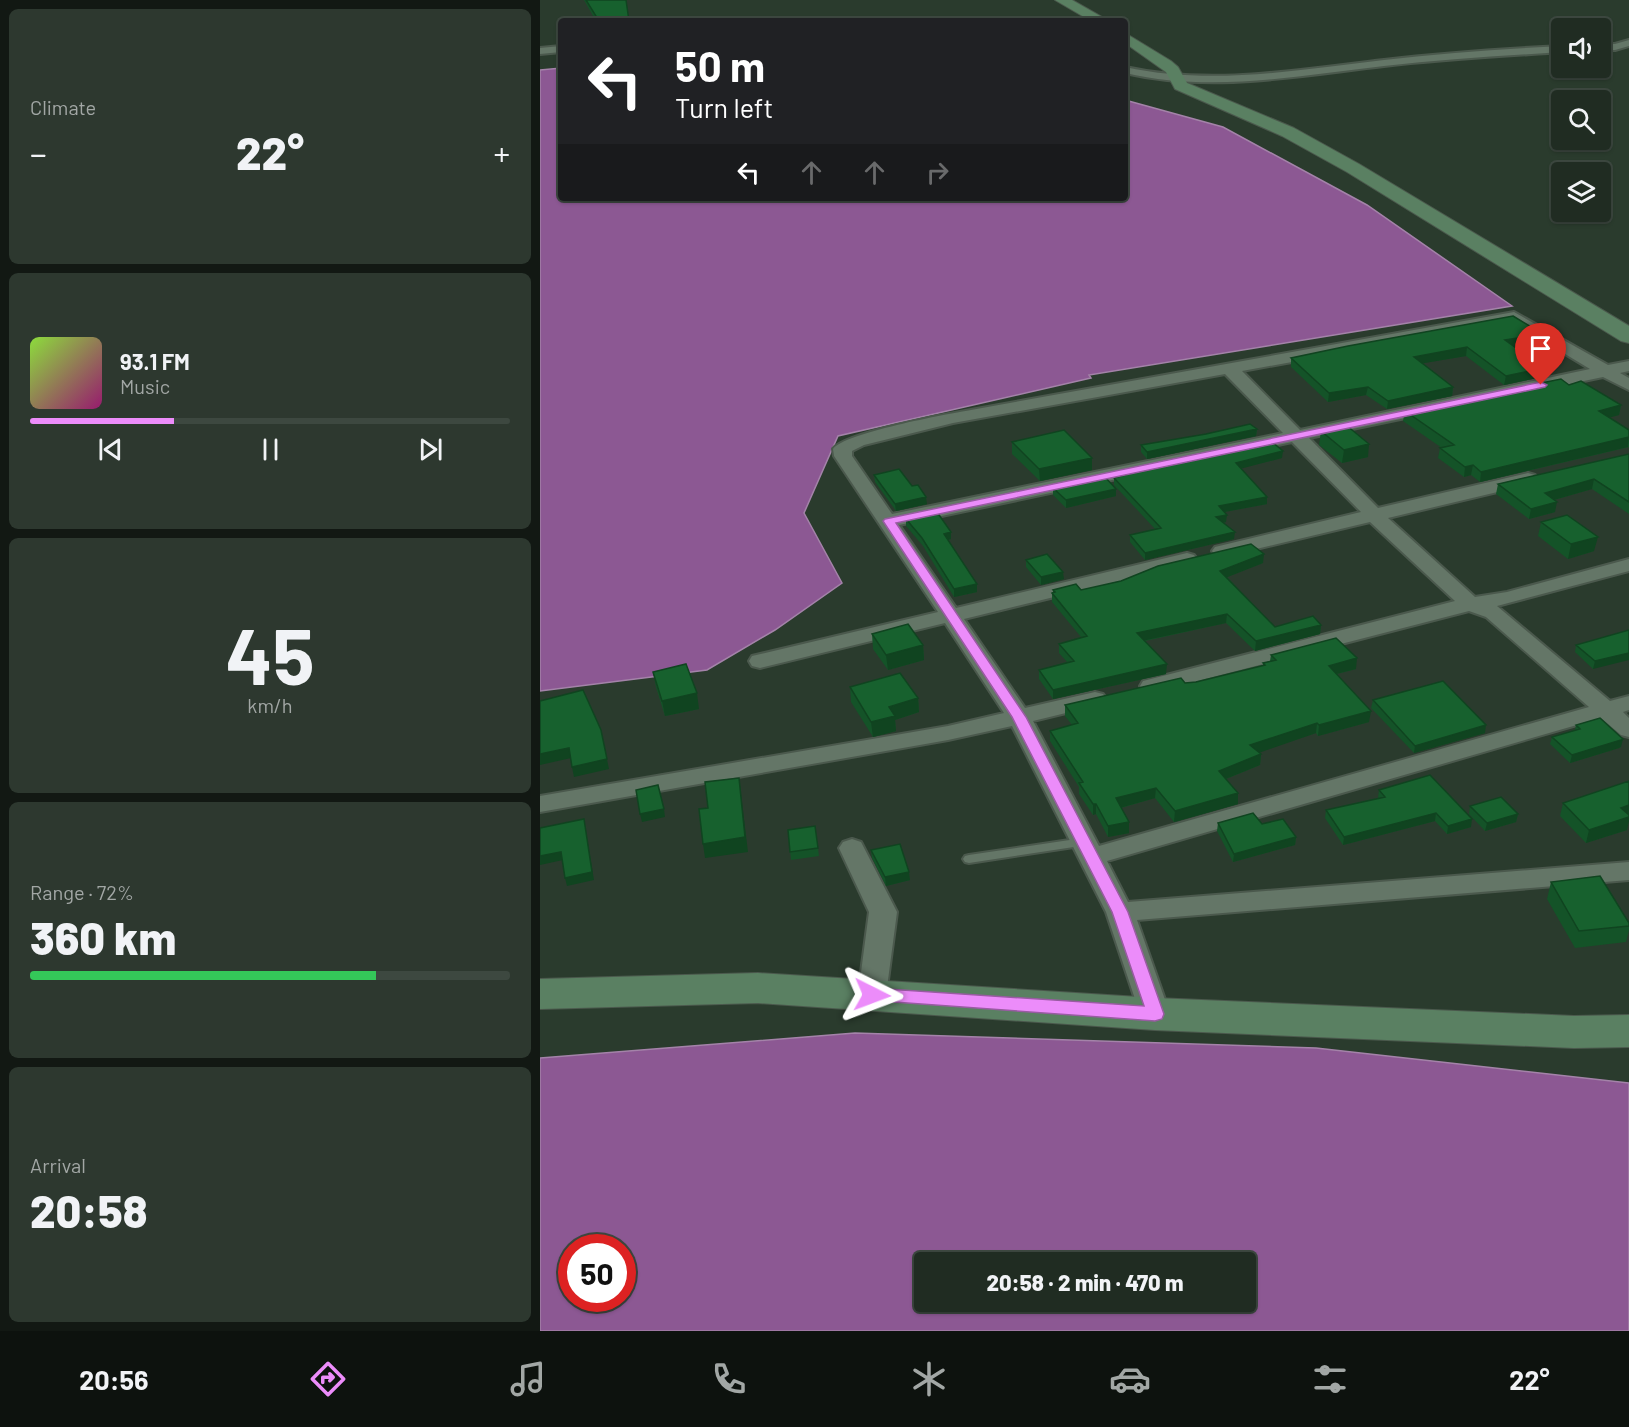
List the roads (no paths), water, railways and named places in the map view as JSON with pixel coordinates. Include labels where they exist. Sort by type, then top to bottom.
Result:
[{"type":"street","points":[[1062,0],[1096,18]]},
{"type":"street","points":[[1128,39],[1173,70],[1181,86],[1288,132],[1353,168],[1629,336]]},
{"type":"street","points":[[1611,47],[1629,43]]},
{"type":"street","points":[[540,51],[558,49]]},
{"type":"street","points":[[1128,71],[1145,76],[1206,81],[1373,64],[1551,50]]},
{"type":"street","points":[[1128,79],[1145,76]]},
{"type":"street","points":[[1155,1014],[1120,912],[1019,717],[843,456],[842,449],[848,444],[953,418],[1514,317],[1629,385]]},
{"type":"street","points":[[889,521],[1629,366]]},
{"type":"street","points":[[1228,367],[1374,515],[1470,604],[1494,612],[1618,706],[1629,730]]},
{"type":"street","points":[[760,661],[1548,474]]},
{"type":"street","points":[[540,804],[936,735],[1019,717],[1470,604],[1508,598],[1629,565]]},
{"type":"street","points":[[1087,850],[1618,706]]},
{"type":"street","points":[[852,849],[883,912],[872,995]]},
{"type":"street","points":[[1120,912],[1629,871]]},
{"type":"street","points":[[540,994],[758,988],[1155,1014],[1574,1032],[1629,1031]]},
{"type":"lane","points":[[969,859],[1087,850]]}]
